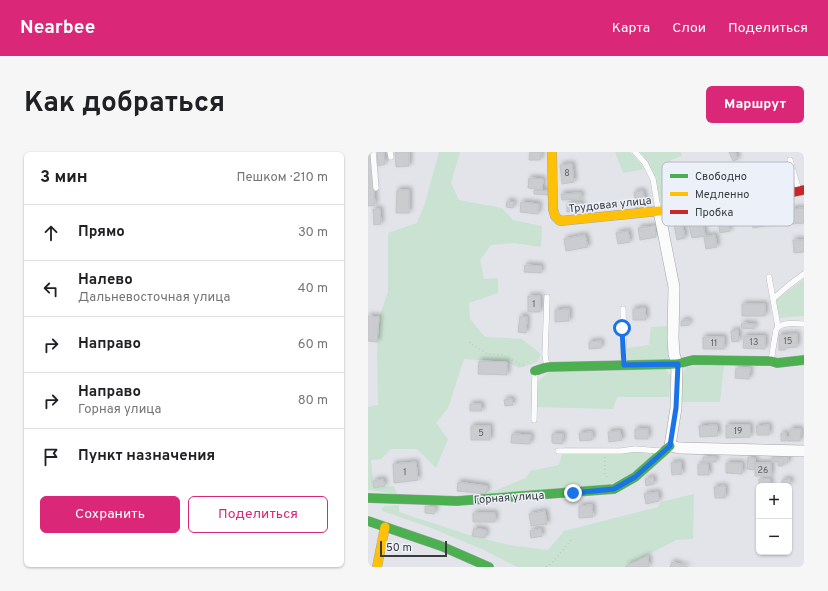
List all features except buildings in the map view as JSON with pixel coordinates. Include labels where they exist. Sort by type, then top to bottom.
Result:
[{"type":"street","name":"Трудовая улица","points":[[552,152],[554,209],[555,216],[560,221],[662,210]]},
{"type":"street","points":[[659,210],[662,225]]},
{"type":"street","points":[[662,226],[674,287],[672,338],[674,354],[678,364],[676,408],[667,449],[804,451]]},
{"type":"street","points":[[535,371],[547,367],[678,364],[693,360],[771,361],[777,363],[804,360]]},
{"type":"street","name":"Горная улица","points":[[368,498],[457,501],[614,489],[635,477],[667,449]]},
{"type":"street","points":[[368,521],[441,546],[489,567]]},
{"type":"street","points":[[377,567],[385,527]]},
{"type":"lane","points":[[373,152],[376,188]]},
{"type":"lane","points":[[634,152],[645,163],[653,180],[659,210]]},
{"type":"lane","points":[[794,170],[802,191]]},
{"type":"lane","points":[[773,299],[789,284],[804,274]]},
{"type":"lane","points":[[769,277],[778,327],[776,330],[771,361]]},
{"type":"lane","points":[[547,297],[545,355],[547,367]]},
{"type":"lane","points":[[623,309],[624,365]]},
{"type":"lane","points":[[778,327],[784,324],[804,324]]},
{"type":"lane","points":[[534,420],[535,371]]},
{"type":"lane","points":[[558,451],[667,449]]},
{"type":"path","points":[[469,342],[487,354],[503,355],[535,371]]},
{"type":"path","points":[[605,451],[605,474],[614,489]]},
{"type":"path","points":[[546,567],[551,564],[573,538]]},
{"type":"green space","points":[[439,152],[460,152],[451,183],[459,200],[502,208],[513,220],[542,226],[541,247],[514,243],[491,245],[480,260],[484,279],[498,278],[498,293],[469,303],[470,319],[485,337],[522,339],[541,354],[537,362],[519,368],[507,362],[464,359],[448,408],[436,423],[448,439],[436,468],[417,449],[391,449],[381,459],[371,460],[374,488],[394,486],[397,494],[368,490],[368,407],[378,405],[377,342],[379,317],[388,292],[388,233],[417,223],[425,203]]},
{"type":"green space","points":[[615,152],[630,152],[645,169],[623,173]]},
{"type":"green space","points":[[640,152],[681,152],[682,156],[670,160],[670,162],[662,162],[662,204],[659,202],[651,169]]},
{"type":"green space","points":[[804,279],[804,316],[779,318],[776,300]]},
{"type":"green space","points":[[668,326],[670,356],[666,360],[621,360],[621,349],[649,345],[651,327]]},
{"type":"green space","points":[[724,365],[720,402],[680,402],[683,373],[686,367]]},
{"type":"green space","points":[[665,369],[671,375],[669,397],[617,397],[613,409],[531,407],[532,388],[549,371]]},
{"type":"green space","points":[[564,447],[655,448],[653,455],[629,475],[609,485],[486,494],[526,478],[530,471],[559,465]]},
{"type":"green space","points":[[694,494],[693,539],[676,540],[626,567],[517,567],[482,549],[426,526],[382,511],[382,508],[385,506],[399,505],[399,512],[472,536],[509,545],[548,550],[564,531],[658,507],[661,502]]},
{"type":"traffic: fast","points":[[535,371],[547,367],[677,364],[693,360],[771,361],[777,363],[804,360]]},
{"type":"traffic: fast","points":[[368,498],[457,501],[614,489],[635,477],[670,446]]},
{"type":"traffic: fast","points":[[368,521],[441,546],[489,567]]},
{"type":"traffic: slow","points":[[552,152],[553,209],[555,216],[560,221],[662,211]]},
{"type":"traffic: slow","points":[[377,567],[385,527]]},
{"type":"traffic: jam","points":[[794,192],[804,190]]},
{"type":"route","points":[[573,493],[614,489],[635,477],[670,446],[676,408],[678,364],[624,365],[622,328]]}]
